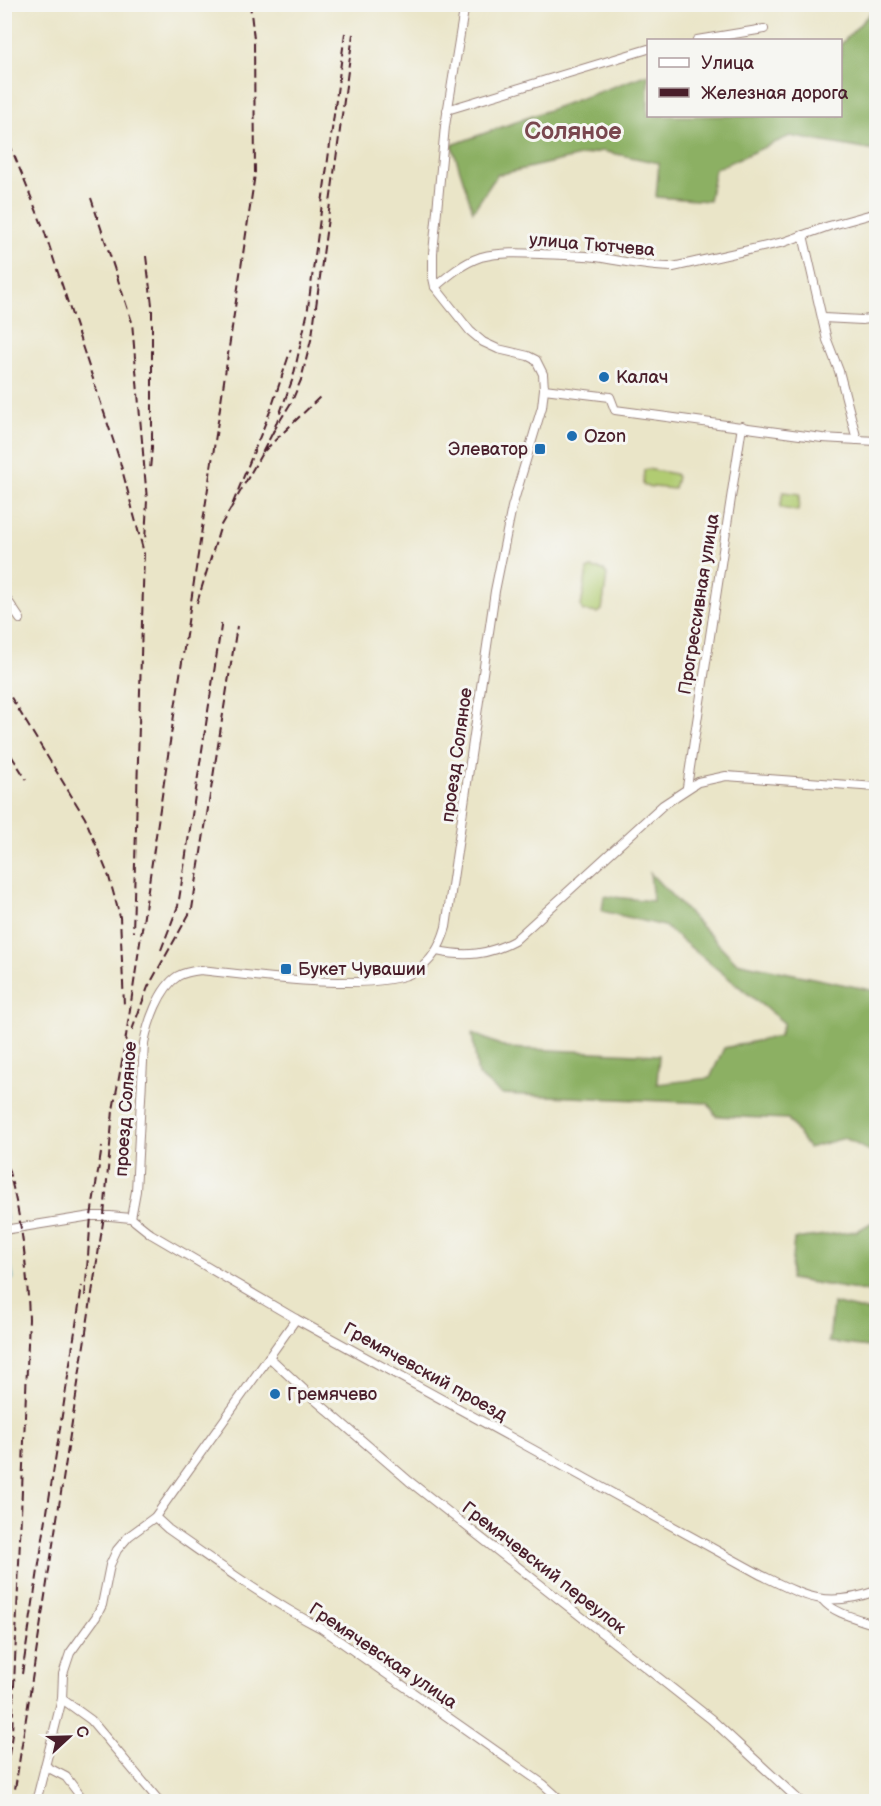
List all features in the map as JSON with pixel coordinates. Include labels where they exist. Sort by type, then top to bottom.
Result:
[{"type":"street","points":[[465,4],[447,110],[433,253],[433,278],[435,287],[470,331],[483,342],[498,349],[536,360],[543,374],[544,388],[610,397],[615,410],[822,438],[876,441]]},
{"type":"street","points":[[703,39],[764,29]]},
{"type":"street","points":[[447,110],[647,49]]},
{"type":"street","name":"улица Тютчева","points":[[435,287],[453,271],[466,264],[481,257],[497,254],[529,253],[593,257],[655,267],[673,267],[776,244],[876,213]]},
{"type":"street","points":[[803,235],[827,340],[839,371],[857,440]]},
{"type":"street","points":[[823,318],[862,320],[876,318]]},
{"type":"street","name":"проезд Соляное","points":[[131,1218],[136,1191],[144,1043],[148,1023],[170,982],[186,972],[201,970],[321,981],[381,981],[402,977],[418,970],[437,951],[446,927],[452,899],[495,591],[512,507],[542,406],[544,388]]},
{"type":"street","name":"Прогрессивная улица","points":[[687,787],[742,426]]},
{"type":"street","points":[[4,595],[20,620]]},
{"type":"street","points":[[437,951],[454,954],[483,953],[494,951],[514,941],[663,805],[687,787],[707,778],[726,776],[876,786]]},
{"type":"street","points":[[4,1230],[91,1216],[131,1218]]},
{"type":"street","name":"Гремячевский проезд","points":[[131,1218],[160,1239],[296,1319],[761,1575],[801,1594],[823,1600]]},
{"type":"street","points":[[36,1802],[62,1699],[63,1674],[69,1653],[96,1617],[102,1605],[110,1565],[117,1550],[129,1536],[155,1517],[296,1319]]},
{"type":"street","name":"Гремячевский переулок","points":[[269,1358],[314,1400],[409,1481],[711,1719],[801,1802]]},
{"type":"street","name":"Гремячевская улица","points":[[155,1517],[168,1529],[269,1599],[321,1628],[543,1784],[563,1802]]},
{"type":"street","points":[[823,1600],[850,1599],[876,1591]]},
{"type":"street","points":[[823,1600],[827,1605],[841,1612],[876,1625]]},
{"type":"street","points":[[62,1699],[91,1720],[160,1802]]},
{"type":"street","points":[[45,1766],[66,1777],[85,1802]]},
{"type":"green space","points":[[876,7],[876,151],[790,136],[715,169],[709,201],[656,197],[659,163],[602,151],[497,175],[473,211],[452,145],[647,74],[647,117],[842,117],[842,43]]},
{"type":"green space","points":[[644,470],[675,474],[677,477],[674,489],[644,486]]},
{"type":"green space","points":[[783,492],[800,494],[798,511],[780,508]]},
{"type":"green space","points":[[591,568],[604,570],[607,575],[602,610],[598,613],[583,611],[581,607],[587,570]]},
{"type":"green space","points":[[650,873],[736,962],[876,991],[876,1155],[845,1138],[808,1148],[788,1119],[716,1116],[708,1103],[501,1094],[478,1075],[472,1033],[507,1048],[659,1055],[657,1084],[710,1078],[724,1048],[779,1036],[784,1023],[664,926],[602,911],[604,896],[653,901]]},
{"type":"green space","points":[[876,1220],[876,1293],[790,1279],[794,1239],[857,1231]]},
{"type":"green space","points":[[833,1303],[876,1313],[876,1348],[829,1342]]},
{"type":"waterway","points":[[4,1207],[7,1220]]},
{"type":"waterway","points":[[7,1243],[13,1279]]},
{"type":"railway","points":[[13,1802],[104,1216],[113,1110],[255,174],[254,39],[250,4]]},
{"type":"railway","points":[[345,33],[307,315],[293,378],[273,432],[292,401],[301,380],[312,336],[353,34]]},
{"type":"railway","points":[[4,130],[43,227],[119,458],[144,553],[133,932]]},
{"type":"railway","points":[[91,198],[132,322],[147,500],[145,542]]},
{"type":"railway","points":[[146,256],[152,305],[150,469]]},
{"type":"railway","points":[[262,453],[231,508],[271,409],[291,349]]},
{"type":"railway","points":[[273,432],[262,453],[322,395]]},
{"type":"railway","points":[[197,603],[221,525],[231,508]]},
{"type":"railway","points":[[161,950],[178,906],[222,620]]},
{"type":"railway","points":[[132,1030],[148,987],[192,909],[237,626]]},
{"type":"railway","points":[[4,686],[85,818],[109,877],[120,917],[124,1005]]},
{"type":"railway","points":[[4,744],[26,779]]},
{"type":"railway","points":[[85,1296],[91,1216],[102,1147]]},
{"type":"railway","points":[[4,1155],[15,1196],[22,1236],[29,1319],[12,1734],[5,1782],[5,1802]]},
{"type":"railway","points":[[22,1674],[82,1286]]},
{"type":"place","name":"Калач","points":[[604,377]]},
{"type":"place","name":"Ozon","points":[[572,436]]},
{"type":"place","name":"Элеватор","points":[[540,449]]},
{"type":"place","name":"Букет Чувашии","points":[[286,969]]},
{"type":"place","name":"Гремячево","points":[[275,1394]]},
{"type":"district","name":"Соляное","points":[[573,131]]}]
